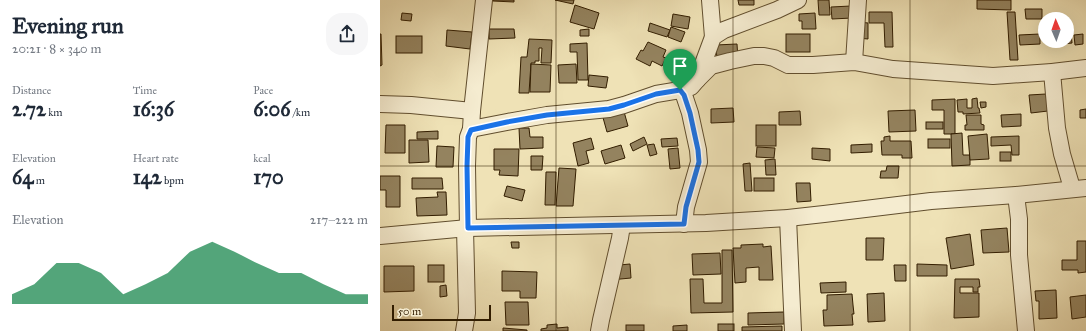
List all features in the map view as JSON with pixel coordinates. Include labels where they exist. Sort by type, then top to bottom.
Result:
[{"type":"street","points":[[464,331],[467,313],[466,228],[468,137],[471,130],[484,0]]},
{"type":"street","points":[[697,80],[713,37],[710,0]]},
{"type":"street","points":[[713,37],[724,30],[777,10],[798,0]]},
{"type":"street","points":[[854,62],[858,0]]},
{"type":"street","points":[[471,130],[540,116],[609,109],[656,94],[691,87],[711,66],[754,56],[774,58],[788,65],[854,62],[893,68],[993,76],[1086,68]]},
{"type":"street","points":[[380,236],[466,228],[740,222],[832,214],[931,201],[1079,188],[1062,154],[1057,128],[1052,72]]},
{"type":"street","points":[[680,90],[684,95],[690,113],[699,162],[686,207],[684,224]]},
{"type":"street","points":[[380,104],[411,105],[472,111]]},
{"type":"street","points":[[1016,194],[1019,219],[1019,255],[1026,331]]},
{"type":"street","points":[[788,218],[793,331]]},
{"type":"street","points":[[599,331],[600,320],[622,225]]},
{"type":"building","points":[[514,0],[514,2],[493,1]]},
{"type":"building","points":[[555,0],[574,0],[573,4]]},
{"type":"building","points":[[738,0],[754,0],[754,5],[739,5]]},
{"type":"building","points":[[818,0],[829,0],[830,15],[819,15]]},
{"type":"building","points":[[977,0],[1011,0],[1011,10],[977,9]]},
{"type":"building","points":[[575,5],[599,13],[594,29],[570,22]]},
{"type":"building","points":[[851,6],[852,18],[832,19],[831,7]]},
{"type":"building","points":[[1025,9],[1042,9],[1042,12],[1038,12],[1038,19],[1026,19]]},
{"type":"building","points":[[869,12],[892,12],[893,47],[885,47],[884,23],[869,23]]},
{"type":"building","points":[[1007,12],[1015,12],[1018,60],[1010,60]]},
{"type":"building","points":[[402,13],[412,14],[411,21],[401,20]]},
{"type":"building","points":[[815,13],[816,29],[802,29],[802,21],[799,21],[799,14]]},
{"type":"building","points":[[673,14],[690,17],[688,29],[671,26]]},
{"type":"building","points":[[859,22],[868,23],[868,39],[858,38]]},
{"type":"building","points":[[650,23],[670,30],[667,37],[648,31]]},
{"type":"building","points":[[671,27],[685,32],[681,42],[668,37]]},
{"type":"building","points":[[489,29],[514,29],[515,38],[489,39]]},
{"type":"building","points":[[589,29],[589,36],[580,36],[580,30]]},
{"type":"building","points":[[447,30],[472,32],[470,49],[446,46]]},
{"type":"building","points":[[380,34],[382,65],[380,66]]},
{"type":"building","points":[[786,34],[810,34],[810,52],[786,52]]},
{"type":"building","points":[[1038,34],[1038,44],[1020,45],[1019,35]]},
{"type":"building","points":[[1083,34],[1083,44],[1075,45],[1074,35]]},
{"type":"building","points":[[396,36],[422,36],[422,53],[396,53]]},
{"type":"building","points":[[529,39],[552,40],[551,63],[541,63],[542,48],[539,48],[539,61],[531,63],[529,93],[519,93],[521,57],[527,57]]},
{"type":"building","points":[[648,42],[666,50],[663,57],[666,58],[662,66],[652,61],[650,66],[636,59]]},
{"type":"building","points":[[587,43],[588,80],[578,80],[577,52],[570,52],[570,44]]},
{"type":"building","points":[[737,44],[738,59],[717,61],[716,45]]},
{"type":"building","points":[[531,64],[551,65],[550,92],[530,92]]},
{"type":"building","points":[[576,64],[577,83],[559,83],[558,65]]},
{"type":"building","points":[[589,75],[608,77],[606,88],[588,86]]},
{"type":"building","points":[[1046,94],[1048,111],[1031,113],[1029,95]]},
{"type":"building","points":[[977,98],[980,113],[963,114],[963,112],[958,112],[957,100],[967,99],[967,108],[972,108],[972,99]]},
{"type":"building","points":[[955,99],[955,134],[944,134],[944,110],[932,110],[932,100]]},
{"type":"building","points":[[980,102],[986,102],[986,107],[981,108]]},
{"type":"building","points":[[623,108],[628,126],[607,132],[602,114]]},
{"type":"building","points":[[733,108],[734,122],[711,123],[711,109]]},
{"type":"building","points":[[1086,109],[1086,118],[1080,118],[1080,110]]},
{"type":"building","points":[[915,110],[916,131],[889,132],[888,111]]},
{"type":"building","points":[[800,111],[801,125],[779,125],[779,112]]},
{"type":"building","points":[[1021,114],[1021,126],[1002,127],[1001,115]]},
{"type":"building","points":[[966,115],[981,115],[981,124],[984,125],[984,130],[965,130],[965,125],[967,125]]},
{"type":"building","points":[[926,122],[943,122],[943,129],[926,129]]},
{"type":"building","points":[[386,125],[405,125],[405,153],[385,153]]},
{"type":"building","points":[[756,125],[776,125],[776,146],[756,146]]},
{"type":"building","points":[[519,128],[529,128],[530,137],[543,137],[543,148],[520,149]]},
{"type":"building","points":[[438,131],[438,139],[417,139],[417,132]]},
{"type":"building","points":[[962,133],[963,155],[970,155],[970,165],[952,166],[951,134]]},
{"type":"building","points":[[987,134],[989,159],[970,160],[968,136]]},
{"type":"building","points":[[890,136],[890,141],[911,141],[912,158],[902,158],[902,155],[882,155],[881,141],[884,141],[884,137]]},
{"type":"building","points":[[1019,136],[1019,155],[1012,155],[1011,145],[991,146],[991,137]]},
{"type":"building","points":[[644,137],[647,144],[633,151],[630,144]]},
{"type":"building","points":[[591,138],[594,149],[586,151],[589,163],[578,166],[573,143]]},
{"type":"building","points":[[677,138],[678,146],[662,147],[661,139]]},
{"type":"building","points":[[928,139],[950,139],[950,148],[928,148]]},
{"type":"building","points":[[409,140],[428,140],[429,162],[409,163]]},
{"type":"building","points":[[654,144],[657,154],[650,156],[647,145]]},
{"type":"building","points":[[872,144],[872,152],[851,153],[851,145]]},
{"type":"building","points":[[621,145],[625,158],[605,164],[601,151]]},
{"type":"building","points":[[437,146],[454,147],[453,167],[436,167]]},
{"type":"building","points":[[757,147],[775,148],[774,158],[756,157]]},
{"type":"building","points":[[678,148],[680,168],[670,169],[668,149]]},
{"type":"building","points":[[812,148],[830,149],[830,161],[812,159]]},
{"type":"building","points":[[494,149],[519,149],[518,176],[499,175],[500,170],[494,170]]},
{"type":"building","points":[[1000,152],[1011,152],[1011,161],[1000,161]]},
{"type":"building","points":[[531,156],[543,156],[542,170],[531,170]]},
{"type":"building","points":[[775,159],[776,175],[766,175],[765,160]]},
{"type":"building","points":[[750,163],[752,191],[745,191],[743,164]]},
{"type":"building","points":[[887,166],[899,166],[898,178],[880,178],[881,171],[886,171]]},
{"type":"building","points":[[559,168],[576,169],[573,206],[556,206]]},
{"type":"building","points":[[546,172],[556,172],[555,205],[545,205]]},
{"type":"building","points":[[380,176],[400,176],[400,207],[386,207],[386,190],[380,190]]},
{"type":"building","points":[[412,178],[442,178],[443,189],[412,189]]},
{"type":"building","points":[[754,178],[774,178],[774,191],[754,191]]},
{"type":"building","points":[[796,183],[810,183],[811,201],[797,202]]},
{"type":"building","points":[[507,186],[525,190],[522,201],[504,196]]},
{"type":"building","points":[[437,192],[446,192],[447,215],[417,216],[416,198],[438,197]]},
{"type":"building","points":[[1007,228],[1009,252],[983,253],[981,230]]},
{"type":"building","points":[[970,234],[974,265],[951,269],[946,238]]},
{"type":"building","points":[[866,238],[884,238],[883,260],[866,260]]},
{"type":"building","points":[[1077,241],[1086,241],[1086,272],[1078,273],[1078,270],[1062,270],[1062,260],[1077,260]]},
{"type":"building","points":[[511,242],[519,242],[519,248],[512,248]]},
{"type":"building","points":[[763,244],[763,247],[771,246],[773,280],[759,280],[759,267],[746,268],[746,282],[735,283],[733,248],[741,248],[741,245]]},
{"type":"building","points":[[722,250],[732,250],[733,312],[691,313],[690,279],[703,279],[704,303],[722,303]]},
{"type":"building","points":[[720,253],[721,274],[693,275],[692,254]]},
{"type":"building","points":[[630,264],[631,278],[610,280],[609,266]]},
{"type":"building","points":[[917,264],[947,265],[947,276],[917,276]]},
{"type":"building","points":[[428,265],[444,265],[444,282],[428,282]]},
{"type":"building","points":[[894,265],[906,265],[906,281],[895,281]]},
{"type":"building","points":[[384,266],[414,266],[414,291],[384,292]]},
{"type":"building","points":[[502,271],[537,272],[536,298],[520,298],[520,291],[502,291]]},
{"type":"building","points":[[955,279],[979,279],[980,287],[978,287],[978,292],[973,292],[973,287],[960,287],[960,293],[979,293],[979,317],[954,318]]},
{"type":"building","points":[[846,282],[846,292],[821,293],[820,283]]},
{"type":"building","points":[[446,285],[447,296],[440,297],[440,286]]},
{"type":"building","points":[[1056,290],[1057,318],[1039,319],[1039,301],[1036,301],[1035,291]]},
{"type":"building","points":[[884,293],[885,321],[868,322],[867,294]]},
{"type":"building","points":[[852,294],[854,314],[852,314],[853,325],[824,326],[823,310],[827,310],[827,295]]},
{"type":"building","points":[[1086,295],[1086,317],[1072,319],[1070,297]]},
{"type":"building","points":[[505,302],[528,302],[529,325],[506,325]]},
{"type":"building","points":[[784,312],[784,324],[748,325],[748,313]]},
{"type":"building","points":[[557,324],[557,328],[568,327],[568,331],[541,331],[541,329],[547,328],[547,325]]},
{"type":"building","points":[[718,324],[734,324],[734,331],[718,331]]},
{"type":"building","points":[[626,325],[644,325],[644,331],[626,331]]},
{"type":"building","points":[[687,325],[687,331],[673,331],[673,326]]},
{"type":"building","points":[[782,326],[782,331],[742,331],[742,327]]},
{"type":"building","points":[[503,328],[527,330],[527,331],[503,331]]},
{"type":"route","points":[[680,90],[684,95],[690,113],[699,162],[686,207],[684,224],[468,228],[467,166],[468,137],[471,130],[547,115],[609,109],[656,94],[680,90]]}]
